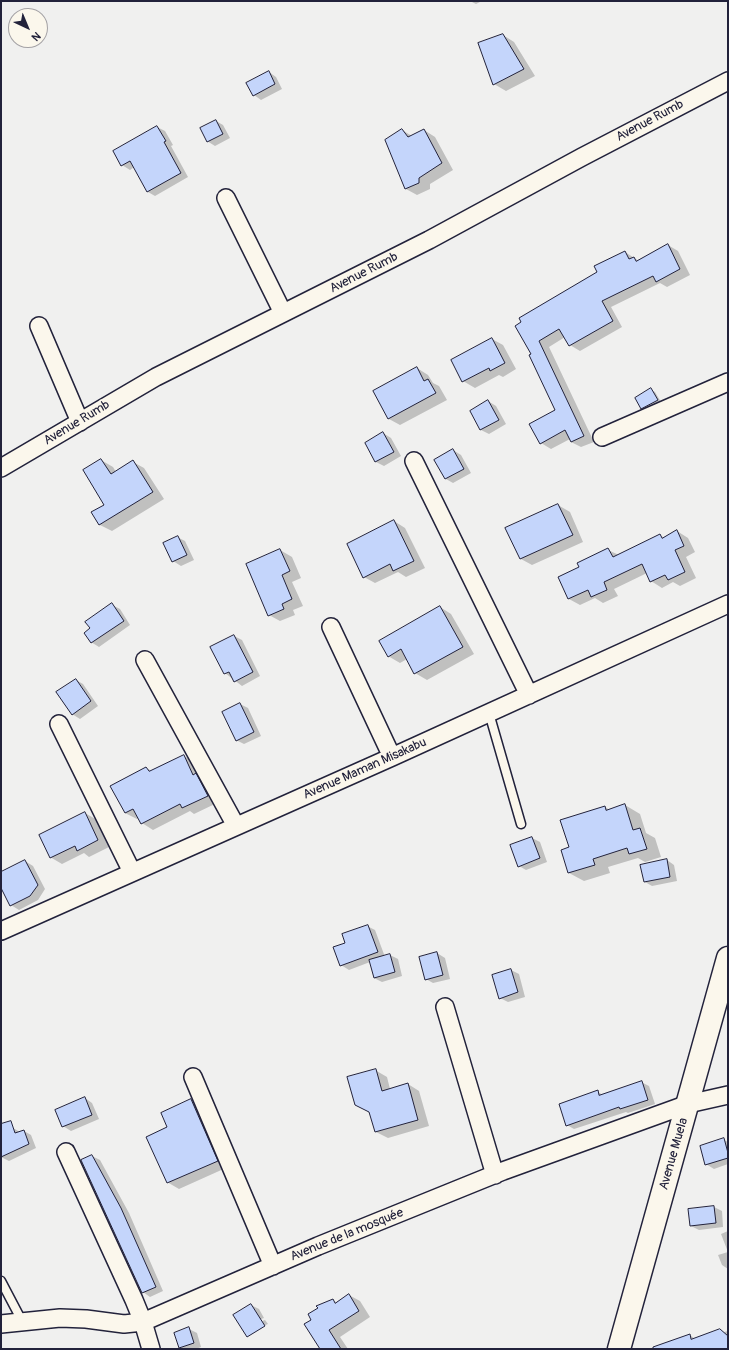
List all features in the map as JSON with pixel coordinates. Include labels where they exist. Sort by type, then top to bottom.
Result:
[{"type":"street","name":"Avenue Rumb","points":[[1,468],[156,377],[429,240],[575,161],[728,81]]},
{"type":"street","points":[[226,198],[283,313]]},
{"type":"street","points":[[39,326],[80,422]]},
{"type":"street","points":[[602,437],[728,382]]},
{"type":"street","points":[[414,461],[529,695]]},
{"type":"street","name":"Avenue Maman Misakabu","points":[[1,931],[392,757],[728,604]]},
{"type":"street","points":[[331,627],[392,757]]},
{"type":"street","points":[[145,660],[236,826]]},
{"type":"street","points":[[59,724],[132,872]]},
{"type":"street","name":"Avenue Muela","points":[[619,1349],[728,958]]},
{"type":"street","points":[[445,1007],[495,1175]]},
{"type":"street","points":[[192,1077],[273,1266]]},
{"type":"street","name":"Avenue de la mosquée","points":[[1,1324],[60,1318],[86,1319],[124,1324],[143,1322],[273,1266],[495,1175],[688,1104],[728,1095]]},
{"type":"street","points":[[66,1152],[143,1322],[151,1349]]},
{"type":"lane","points":[[489,713],[521,824]]},
{"type":"lane","points":[[1,1281],[22,1321]]},
{"type":"building","points":[[503,34],[524,69],[493,85],[478,43]]},
{"type":"building","points":[[269,71],[275,84],[253,96],[246,83]]},
{"type":"building","points":[[216,120],[223,134],[207,142],[200,128]]},
{"type":"building","points":[[157,126],[181,173],[147,192],[130,161],[121,166],[113,151]]},
{"type":"building","points":[[402,129],[408,137],[424,129],[442,163],[419,178],[419,183],[405,189],[385,140]]},
{"type":"building","points":[[668,244],[680,269],[656,282],[653,276],[602,301],[613,321],[569,346],[559,329],[539,341],[584,436],[571,442],[565,430],[540,444],[529,424],[555,410],[529,355],[531,354],[515,326],[521,322],[519,318],[597,272],[594,266],[625,251],[629,259],[634,257],[636,261]]},
{"type":"building","points":[[492,338],[505,363],[490,371],[489,368],[462,382],[451,360]]},
{"type":"building","points":[[417,367],[424,381],[428,379],[436,393],[388,419],[373,391]]},
{"type":"building","points":[[651,388],[658,400],[641,409],[635,398]]},
{"type":"building","points":[[488,400],[499,420],[480,430],[470,411]]},
{"type":"building","points":[[383,432],[394,452],[375,462],[365,443]]},
{"type":"building","points":[[453,449],[464,469],[445,479],[434,460]]},
{"type":"building","points":[[101,459],[111,474],[133,460],[153,492],[99,525],[91,512],[104,505],[83,470]]},
{"type":"building","points":[[558,504],[573,535],[520,559],[505,528]]},
{"type":"building","points":[[394,520],[414,561],[393,571],[390,564],[363,578],[347,544]]},
{"type":"building","points":[[677,530],[684,546],[675,550],[685,572],[668,580],[665,575],[650,582],[642,564],[604,582],[607,590],[591,597],[588,590],[568,599],[558,577],[579,567],[577,563],[608,548],[613,557],[660,534],[662,538]]},
{"type":"building","points":[[178,536],[187,555],[172,562],[163,543]]},
{"type":"building","points":[[280,549],[290,571],[282,575],[292,599],[282,604],[284,609],[268,616],[246,564]]},
{"type":"building","points":[[112,603],[124,621],[91,643],[84,633],[90,628],[85,622]]},
{"type":"building","points":[[440,606],[463,647],[414,674],[401,649],[388,657],[379,641]]},
{"type":"building","points":[[234,635],[253,672],[234,682],[229,672],[224,674],[210,647]]},
{"type":"building","points":[[76,679],[91,701],[72,715],[56,692]]},
{"type":"building","points":[[240,703],[254,732],[236,741],[222,712]]},
{"type":"building","points":[[184,755],[193,775],[196,773],[208,796],[182,808],[180,804],[141,824],[133,809],[125,813],[110,786],[146,767],[149,771]]},
{"type":"building","points":[[625,804],[633,830],[640,828],[647,849],[629,854],[627,848],[593,859],[595,865],[568,873],[561,850],[569,847],[560,820],[605,806],[606,810]]},
{"type":"building","points":[[85,812],[98,840],[77,851],[75,846],[50,858],[39,835]]},
{"type":"building","points":[[532,837],[540,858],[518,867],[510,845]]},
{"type":"building","points":[[667,859],[670,877],[644,882],[640,865]]},
{"type":"building","points":[[25,860],[38,885],[30,896],[10,906],[1,888],[1,872]]},
{"type":"building","points":[[368,925],[378,952],[340,966],[333,947],[345,943],[342,934]]},
{"type":"building","points":[[437,952],[443,975],[425,980],[419,957]]},
{"type":"building","points":[[390,954],[395,972],[374,978],[369,960]]},
{"type":"building","points":[[511,969],[518,992],[499,999],[492,975]]},
{"type":"building","points":[[376,1069],[382,1091],[408,1083],[418,1120],[375,1132],[369,1112],[355,1105],[347,1077]]},
{"type":"building","points":[[642,1081],[648,1100],[620,1109],[619,1107],[566,1126],[559,1104],[598,1090],[599,1095]]},
{"type":"building","points":[[85,1097],[92,1115],[62,1127],[55,1110]]},
{"type":"building","points":[[191,1099],[218,1161],[167,1183],[146,1137],[167,1127],[161,1113]]},
{"type":"building","points":[[11,1121],[15,1133],[24,1130],[29,1144],[1,1157],[1,1124]]},
{"type":"building","points":[[724,1138],[728,1158],[705,1165],[700,1146]]},
{"type":"building","points":[[92,1155],[121,1208],[156,1287],[142,1293],[81,1160]]},
{"type":"building","points":[[714,1206],[716,1223],[690,1226],[688,1209]]},
{"type":"building","points":[[349,1294],[359,1311],[329,1330],[341,1349],[320,1349],[304,1324],[311,1320],[308,1314],[318,1308],[316,1306],[333,1299],[335,1303]]},
{"type":"building","points":[[251,1304],[265,1326],[247,1337],[233,1315]]},
{"type":"building","points":[[189,1327],[194,1343],[179,1348],[174,1333]]},
{"type":"building","points":[[720,1329],[728,1336],[728,1349],[653,1349],[653,1347],[690,1334],[691,1339]]}]
